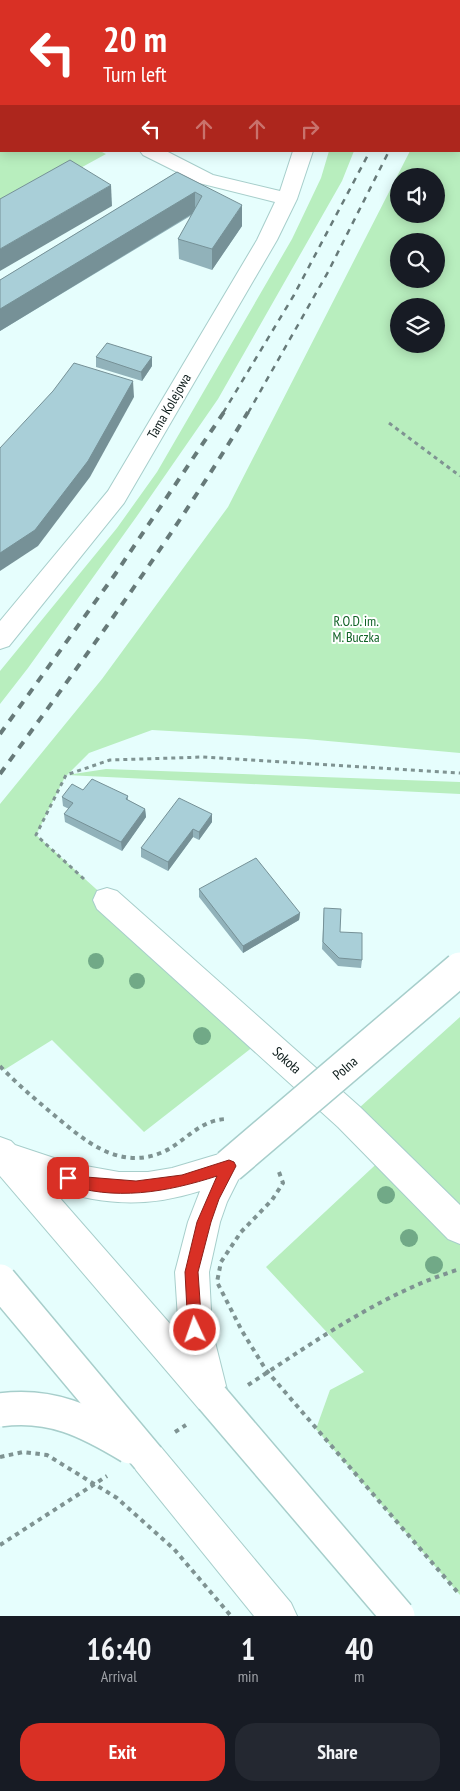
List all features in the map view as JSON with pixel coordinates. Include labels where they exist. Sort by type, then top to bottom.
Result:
[{"type":"street","points":[[152,152],[206,179],[287,199]]},
{"type":"street","name":"Tama Kolejowa","points":[[0,639],[116,498],[267,240],[287,199],[303,152]]},
{"type":"street","name":"Sokoła","points":[[107,900],[349,1118],[460,1228]]},
{"type":"street","name":"Polna","points":[[229,1166],[460,969]]},
{"type":"street","points":[[2,1154],[50,1173],[86,1183],[136,1188],[182,1181],[229,1166]]},
{"type":"street","points":[[2,1154],[398,1616]]},
{"type":"street","points":[[212,1398],[195,1330],[192,1272],[204,1222],[213,1197],[229,1166]]},
{"type":"street","points":[[0,1281],[278,1616]]},
{"type":"street","points":[[0,1410],[43,1408],[78,1418],[148,1458]]},
{"type":"path","points":[[389,423],[460,476]]},
{"type":"path","points":[[107,900],[36,835],[66,775],[110,760],[203,757],[460,773]]},
{"type":"path","points":[[0,1066],[26,1092],[84,1140],[110,1153],[130,1158],[146,1157],[166,1151],[213,1119],[233,1121],[257,1143],[276,1165],[283,1183],[272,1200],[241,1232],[220,1262],[217,1282],[242,1331],[266,1370],[460,1595]]},
{"type":"path","points":[[0,1457],[22,1452],[47,1456],[117,1498],[174,1549],[231,1616]]},
{"type":"green space","points":[[0,152],[102,152],[106,154],[0,212]]},
{"type":"green space","points":[[329,152],[354,152],[342,181],[218,399],[137,516],[0,704],[0,671],[117,528],[157,472],[292,239],[321,178]]},
{"type":"green space","name":"R.O.D. im. M. Buczka","points":[[409,152],[460,152],[460,753],[306,739],[152,730],[89,753],[67,775],[106,769],[460,782],[460,794],[66,775],[36,835],[263,1039],[144,1132],[52,1040],[4,1070],[0,1066],[0,804],[102,679],[228,507],[390,190],[390,223],[445,223],[445,168],[401,168]]},
{"type":"green space","points":[[460,1017],[460,1595],[316,1429],[330,1390],[364,1372],[266,1267],[386,1155],[349,1117]]},
{"type":"building","points":[[70,160],[111,185],[0,249],[0,199]]},
{"type":"building","points":[[177,172],[242,205],[212,249],[178,239],[202,196],[195,192],[0,309],[0,280]]},
{"type":"building","points":[[107,343],[152,357],[141,372],[96,357]]},
{"type":"building","points":[[74,363],[133,381],[88,461],[35,530],[0,553],[0,448],[53,391]]},
{"type":"building","points":[[92,779],[128,796],[126,799],[145,809],[121,842],[64,814],[73,803],[62,797],[72,784],[83,790]]},
{"type":"building","points":[[179,798],[212,814],[199,832],[193,829],[168,862],[141,848]]},
{"type":"building","points":[[256,858],[300,913],[243,946],[199,889]]},
{"type":"building","points":[[324,908],[341,909],[340,932],[362,933],[362,960],[339,958],[323,942]]},
{"type":"railway","points":[[223,413],[294,295],[369,152]]},
{"type":"railway","points":[[248,413],[328,272],[388,152]]},
{"type":"railway","points":[[0,734],[116,573],[224,412]]},
{"type":"railway","points":[[0,774],[96,641],[190,505],[248,412]]},
{"type":"route","points":[[68,1178],[86,1183],[136,1188],[182,1181],[229,1166],[213,1197],[204,1222],[192,1272],[195,1330]]}]
